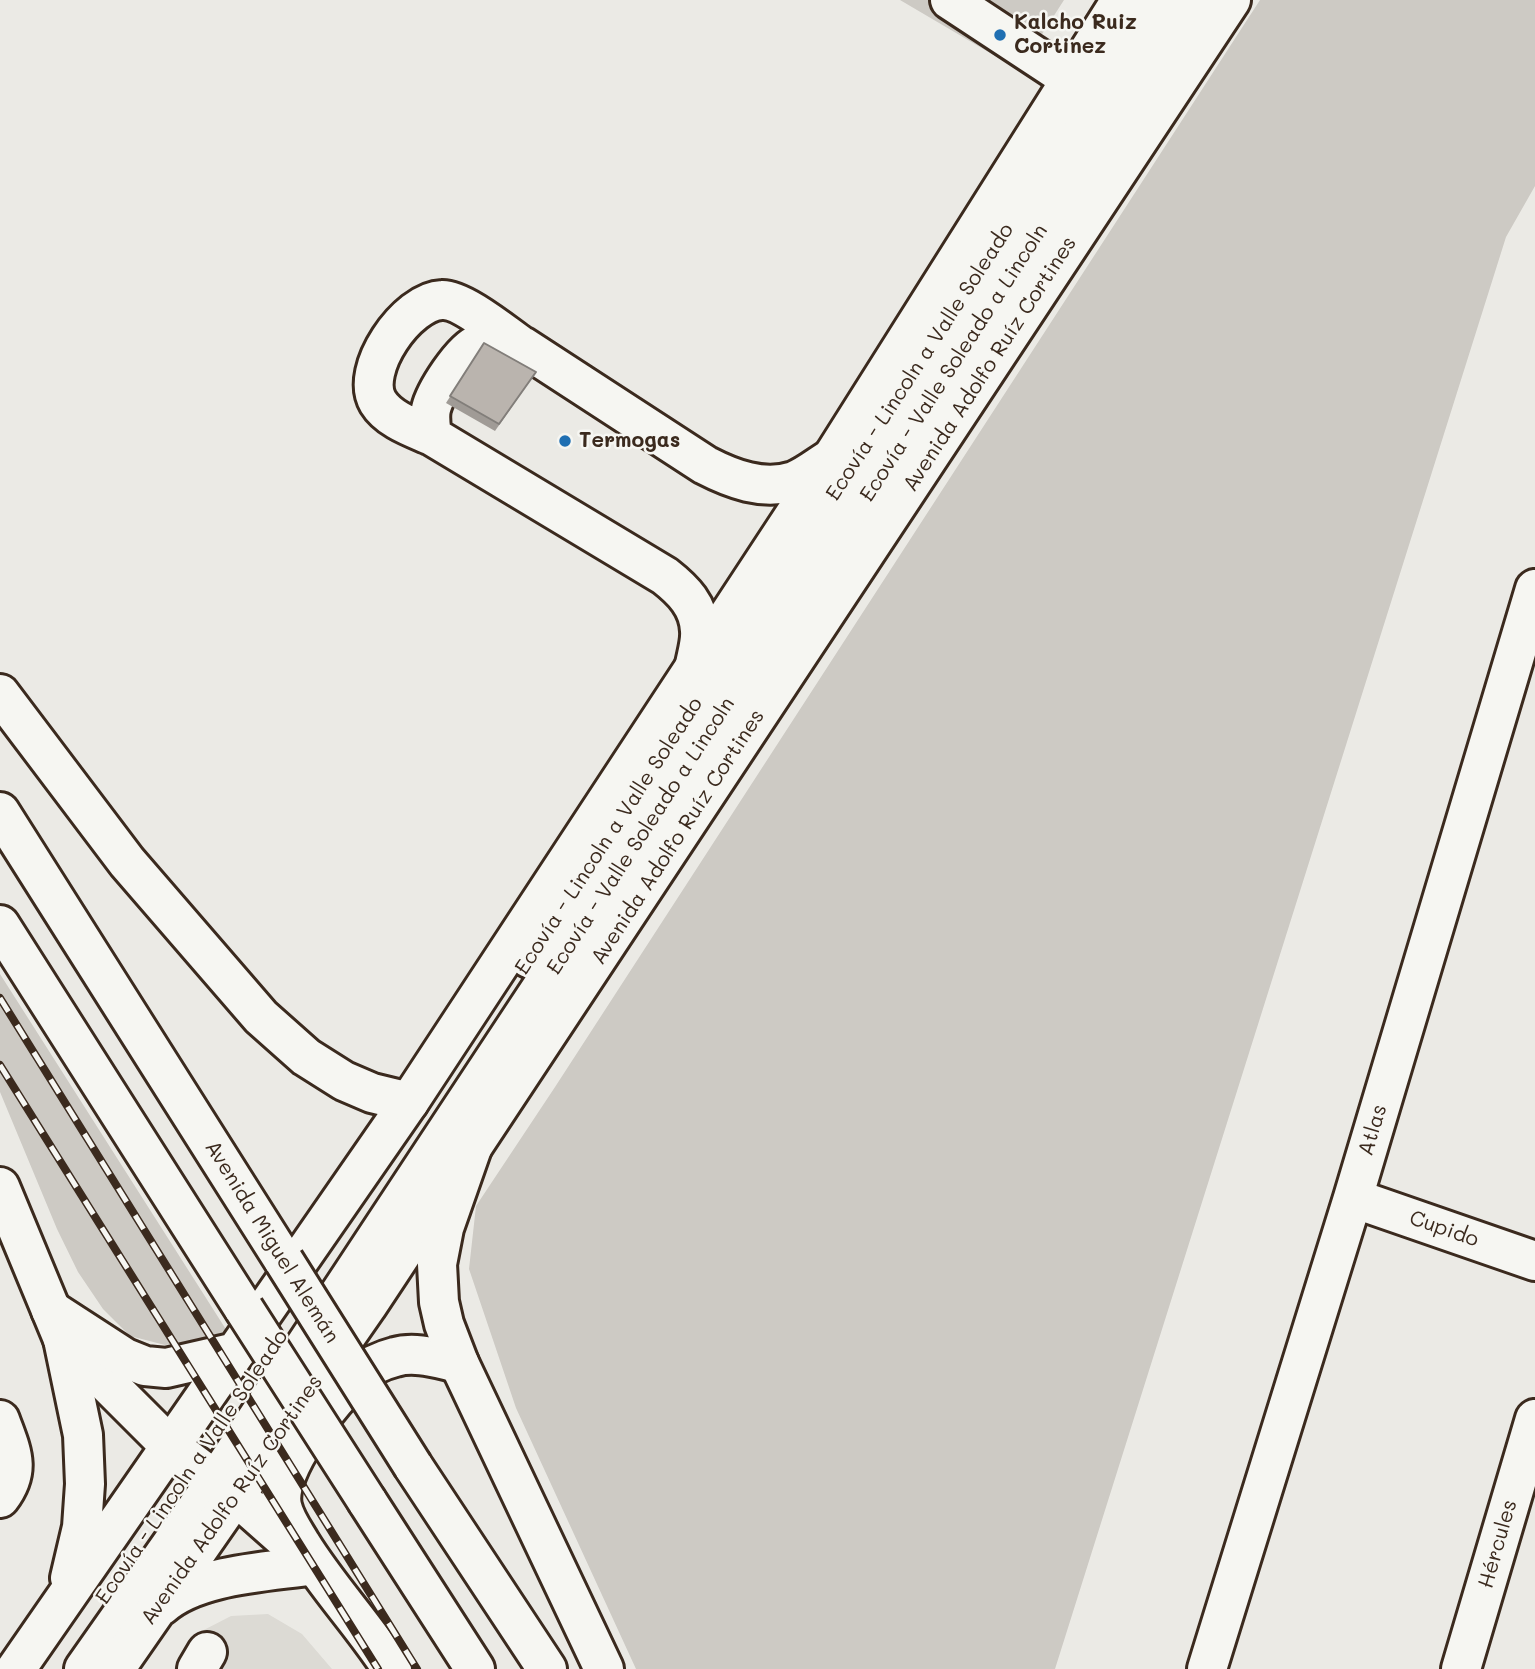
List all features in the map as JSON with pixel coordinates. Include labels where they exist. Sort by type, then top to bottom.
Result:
[{"type":"main road","points":[[950,0],[988,11],[1070,79]]},
{"type":"main road","name":"Avenida Adolfo Ruíz Cortines","points":[[115,1669],[154,1612],[205,1473],[236,1352],[409,1102],[694,670],[832,458],[1121,0]]},
{"type":"main road","name":"Ecovía - Lincoln a Valle Soleado","points":[[22,1665],[205,1473],[1157,0]]},
{"type":"main road","name":"Ecovía - Valle Soleado a Lincoln","points":[[84,1669],[205,1473],[1193,0]]},
{"type":"main road","name":"Avenida Adolfo Ruíz Cortines","points":[[22,1665],[65,1598],[205,1473],[367,1306],[1231,0]]},
{"type":"main road","points":[[694,670],[701,631],[694,605],[665,576],[432,436],[400,421],[378,402],[372,385],[376,367],[394,333],[426,303],[443,300],[455,303],[705,465],[745,482],[769,484],[795,481],[832,458]]},
{"type":"main road","points":[[432,436],[430,415],[434,399],[471,347],[483,342],[522,346]]},
{"type":"main road","name":"Atlas","points":[[1207,1669],[1353,1198],[1535,590]]},
{"type":"main road","points":[[0,694],[127,862],[261,1017],[306,1058],[344,1081],[372,1093],[409,1102]]},
{"type":"main road","name":"Avenida Miguel Alemán","points":[[0,812],[413,1466],[547,1669]]},
{"type":"main road","points":[[0,925],[475,1669]]},
{"type":"main road","points":[[472,1148],[444,1228],[437,1264],[441,1313],[459,1363],[604,1669]]},
{"type":"main road","points":[[0,1186],[57,1325],[83,1435],[85,1484],[82,1527],[65,1598]]},
{"type":"main road","name":"Cupido","points":[[1353,1198],[1535,1261]]},
{"type":"main road","points":[[57,1325],[205,1473],[314,1565]]},
{"type":"main road","points":[[57,1325],[145,1366],[166,1368],[236,1352]]},
{"type":"main road","points":[[392,1669],[314,1565],[286,1519],[281,1504],[281,1489],[287,1472],[316,1424],[359,1374],[398,1356],[415,1355],[459,1363]]},
{"type":"main road","name":"Hércules","points":[[1461,1669],[1535,1419]]},
{"type":"main road","points":[[0,1420],[13,1460],[9,1485],[0,1498]]},
{"type":"main road","points":[[154,1612],[171,1597],[192,1587],[228,1577],[314,1565]]},
{"type":"shaded area","name":"Kalcho Ruiz Cortinez","points":[[900,0],[1064,0],[1019,70]]},
{"type":"shaded area","points":[[1260,0],[1535,0],[1535,186],[1506,237],[1055,1669],[636,1669],[516,1408],[469,1269],[476,1206]]},
{"type":"shaded area","points":[[0,974],[227,1331],[202,1339],[165,1345],[130,1336],[103,1309],[78,1272],[57,1229],[0,1092]]},
{"type":"shaded area","points":[[268,1614],[302,1634],[332,1669],[174,1669],[198,1633],[231,1616]]},
{"type":"building","points":[[484,343],[536,372],[499,424],[450,396]]},
{"type":"railway","points":[[0,998],[417,1669]]},
{"type":"railway","points":[[0,1065],[378,1669]]},
{"type":"place","name":"Kalcho Ruiz Cortinez","points":[[1000,35]]},
{"type":"place","name":"Termogas","points":[[565,441]]}]
